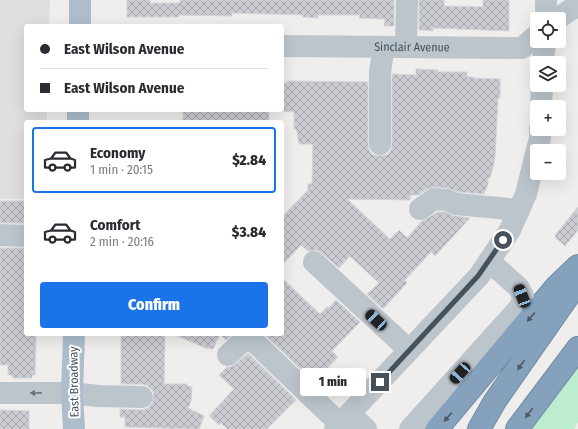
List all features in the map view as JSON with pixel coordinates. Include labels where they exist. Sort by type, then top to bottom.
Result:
[{"type":"highway","points":[[479,429],[567,289],[578,266]]},
{"type":"highway","points":[[437,429],[567,289]]},
{"type":"highway","points":[[517,429],[578,348]]},
{"type":"main road","points":[[80,0],[80,24]]},
{"type":"main road","name":"East Broadway","points":[[74,336],[72,393],[74,429]]},
{"type":"street","points":[[406,47],[407,0]]},
{"type":"street","points":[[546,0],[546,12]]},
{"type":"street","points":[[566,13],[573,8],[578,8]]},
{"type":"street","name":"Sinclair Avenue","points":[[284,46],[522,48],[530,41]]},
{"type":"street","points":[[380,144],[380,72],[384,47]]},
{"type":"street","points":[[342,422],[478,276],[489,261],[510,230],[526,194],[540,136]]},
{"type":"street","points":[[420,209],[434,199],[447,200],[456,204],[519,210]]},
{"type":"street","points":[[0,228],[24,229]]},
{"type":"street","points":[[0,235],[24,236]]},
{"type":"street","points":[[410,429],[521,306],[522,296],[519,288],[489,261]]},
{"type":"street","points":[[314,262],[409,350]]},
{"type":"street","points":[[228,355],[248,336],[342,422],[366,429]]},
{"type":"street","points":[[0,394],[72,393],[98,396],[142,397]]},
{"type":"shaded area","points":[[0,0],[50,0],[49,24],[24,24],[24,112],[47,112],[47,120],[24,120],[24,199],[0,199]]},
{"type":"green space","points":[[578,365],[578,422],[574,429],[530,429]]},
{"type":"building","points":[[127,0],[150,0],[150,3],[180,3],[180,0],[394,0],[394,26],[384,26],[385,19],[359,18],[360,15],[318,15],[318,18],[303,17],[303,15],[232,13],[232,16],[179,15],[179,17],[127,17]]},
{"type":"building","points":[[419,0],[444,0],[444,6],[483,7],[483,0],[509,0],[509,31],[433,28],[433,31],[419,30]]},
{"type":"building","points":[[416,69],[438,70],[438,72],[467,72],[467,77],[473,78],[500,79],[500,98],[498,98],[495,158],[484,194],[459,192],[448,188],[435,187],[427,189],[418,195],[410,195],[410,200],[347,199],[390,239],[399,230],[407,238],[422,221],[438,212],[470,218],[435,256],[431,252],[405,280],[407,283],[383,309],[367,294],[379,283],[350,256],[339,268],[322,253],[316,250],[308,251],[301,245],[284,263],[284,215],[308,190],[308,184],[312,184],[313,144],[299,144],[296,129],[294,129],[294,112],[284,111],[284,83],[287,83],[287,81],[368,82],[368,144],[369,150],[373,155],[380,156],[387,155],[391,150],[392,144],[392,74],[416,75]]},
{"type":"building","points":[[183,112],[269,112],[269,120],[183,120]]},
{"type":"building","points":[[0,201],[24,201],[24,223],[0,223]]},
{"type":"building","points":[[578,207],[578,230],[565,246],[555,237],[555,235]]},
{"type":"building","points":[[0,248],[24,248],[24,336],[36,336],[35,375],[32,375],[32,378],[13,378],[11,375],[8,375],[8,365],[0,365]]},
{"type":"building","points":[[284,280],[320,314],[328,306],[329,308],[336,300],[360,322],[332,351],[338,357],[314,382],[266,336],[284,336]]},
{"type":"building","points":[[121,336],[165,336],[164,384],[187,384],[187,386],[192,387],[191,401],[188,408],[204,416],[199,429],[125,427],[125,417],[120,417],[120,409],[142,410],[148,408],[152,404],[154,397],[153,391],[148,386],[142,384],[121,384]]},
{"type":"building","points":[[178,336],[219,336],[213,349],[208,349]]},
{"type":"building","points":[[222,336],[230,336],[226,340]]},
{"type":"building","points":[[248,353],[296,400],[267,429],[227,429],[221,423],[219,425],[209,416],[234,389],[219,375],[227,367],[231,367],[236,364]]},
{"type":"building","points":[[0,410],[29,411],[29,429],[0,429]]},
{"type":"route","points":[[380,382],[478,276],[503,240]]}]
